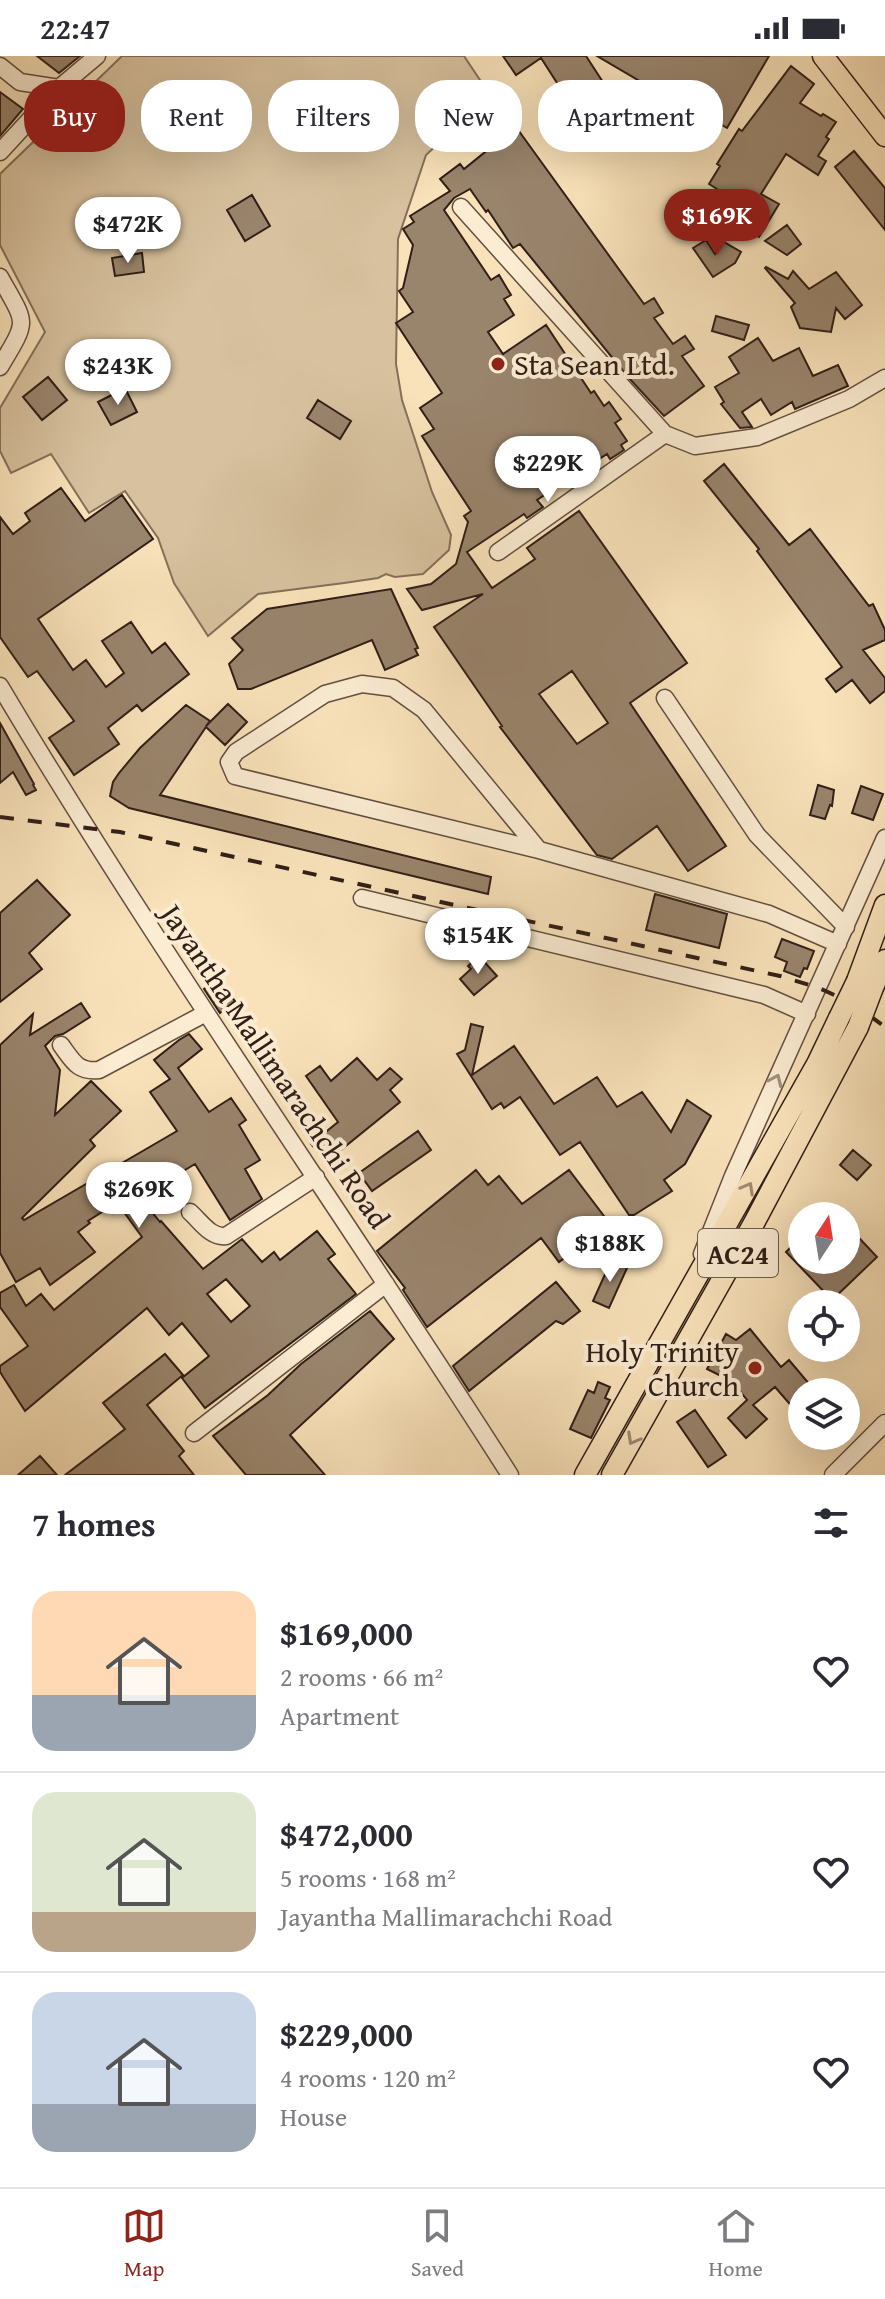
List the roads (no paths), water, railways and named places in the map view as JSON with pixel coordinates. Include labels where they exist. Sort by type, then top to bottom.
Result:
[{"type":"main road","points":[[823,56],[885,136]]},
{"type":"main road","name":"AC24","points":[[612,1475],[754,1223],[866,983],[885,905]]},
{"type":"main road","name":"AC24","points":[[866,983],[885,960]]},
{"type":"main road","name":"AC24","points":[[585,1475],[817,1064],[848,1022]]},
{"type":"main road","points":[[651,1361],[671,1371]]},
{"type":"street","points":[[68,80],[92,58]]},
{"type":"street","points":[[0,66],[24,83]]},
{"type":"street","points":[[0,152],[24,126]]},
{"type":"street","points":[[461,207],[665,434],[695,446],[757,437],[849,399],[885,378]]},
{"type":"street","points":[[0,277],[20,313],[22,329],[0,367]]},
{"type":"street","points":[[498,552],[665,434]]},
{"type":"street","points":[[539,850],[424,710],[393,688],[362,684],[325,694],[236,752],[229,762],[235,776],[539,850],[769,914],[838,944]]},
{"type":"street","name":"Jayantha Mallimarachchi Road","points":[[0,686],[115,873],[510,1475]]},
{"type":"street","points":[[665,698],[757,835],[846,927]]},
{"type":"street","points":[[681,1307],[733,1176],[885,838]]},
{"type":"street","points":[[362,898],[764,995],[807,1014]]},
{"type":"street","points":[[61,1045],[79,1067],[88,1071],[99,1070],[206,1013]]},
{"type":"street","points":[[190,1212],[213,1235],[226,1236],[316,1177]]},
{"type":"street","points":[[194,1433],[386,1284]]},
{"type":"street","points":[[833,1475],[885,1423]]},
{"type":"railway","points":[[0,817],[120,832],[780,976],[819,988],[854,1004],[885,1027]]},
{"type":"place","name":"Sta Sean Ltd.","points":[[498,364]]},
{"type":"place","name":"Holy Trinity Church","points":[[755,1368]]}]
